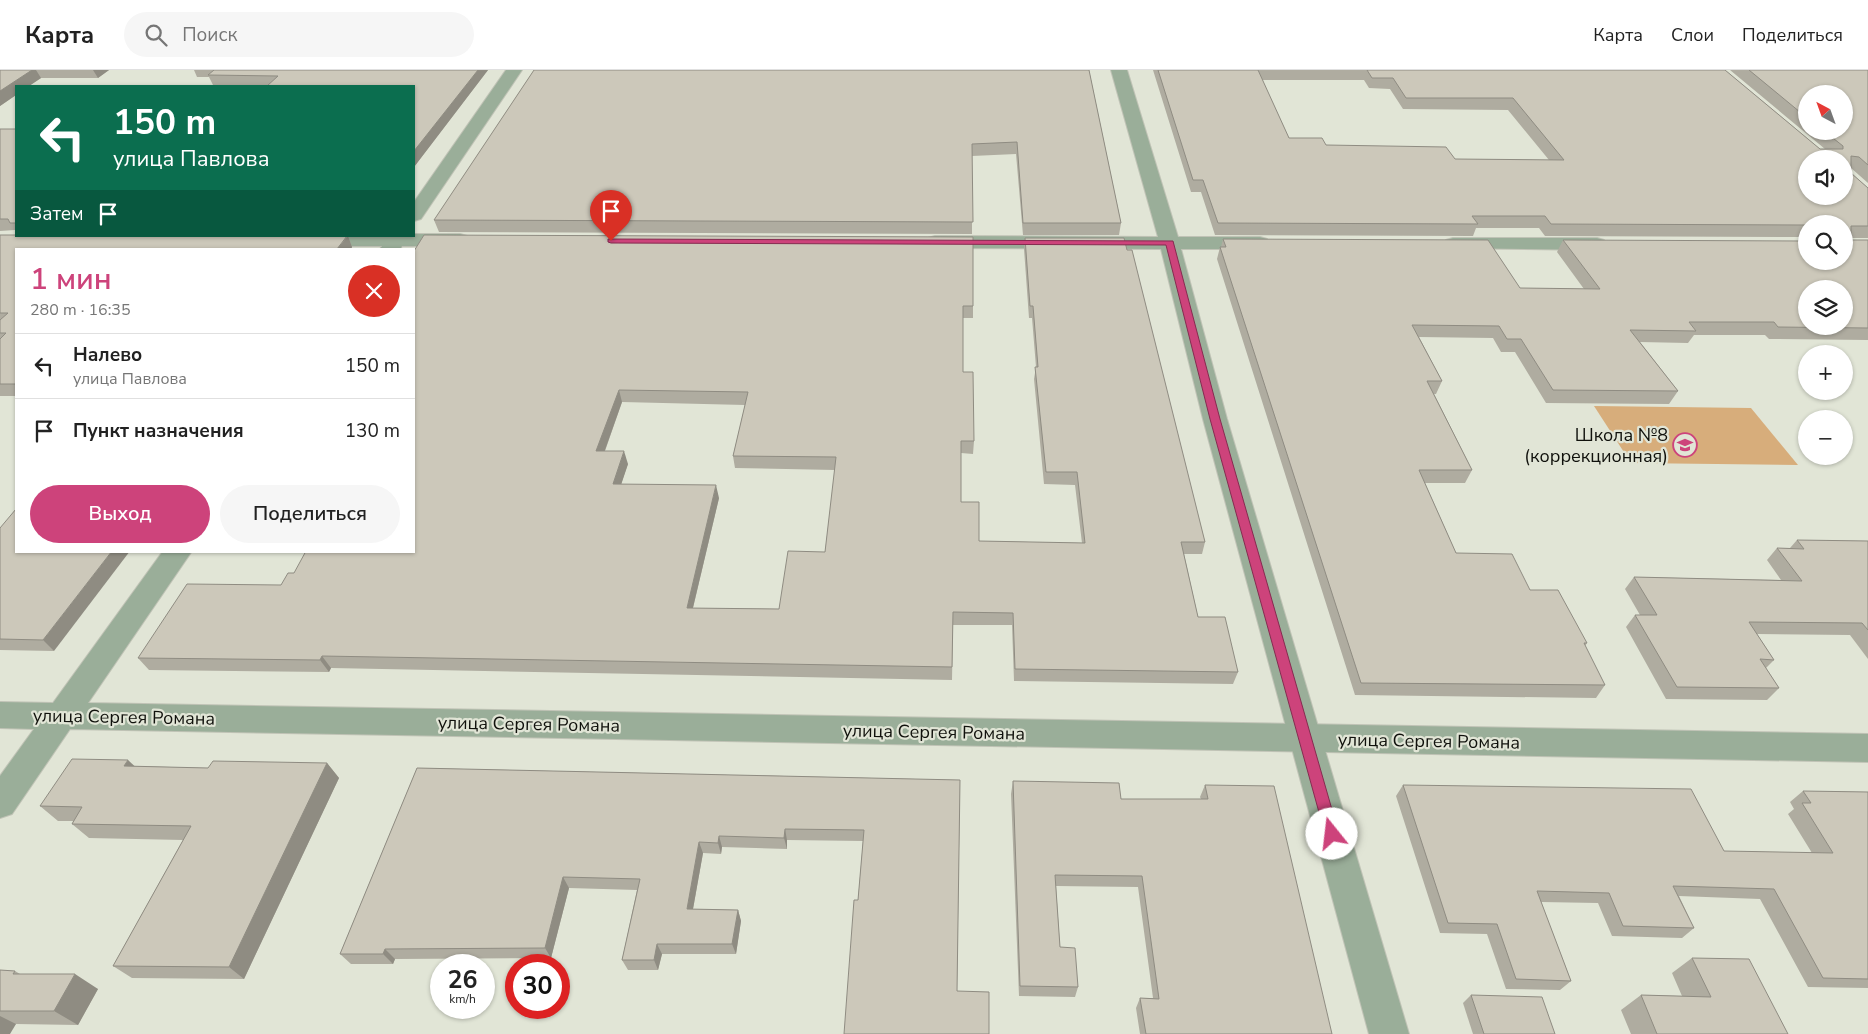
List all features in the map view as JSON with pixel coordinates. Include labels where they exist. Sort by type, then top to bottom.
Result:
[{"type":"street","points":[[415,214],[514,70]]},
{"type":"street","points":[[1119,70],[1170,243],[1218,428],[1389,1034]]},
{"type":"street","points":[[295,239],[395,242],[474,240]]},
{"type":"street","points":[[921,242],[1282,243]]},
{"type":"street","points":[[1430,244],[1618,244]]},
{"type":"street","points":[[0,803],[177,553]]},
{"type":"street","name":"улица Сергея Романа","points":[[0,715],[1868,748]]},
{"type":"shaded area","points":[[1594,406],[1751,408],[1798,465],[1631,463]]},
{"type":"building","points":[[0,70],[32,70],[0,91]]},
{"type":"building","points":[[214,70],[478,70],[415,150],[415,85],[268,85],[278,76],[208,75]]},
{"type":"building","points":[[534,70],[1089,70],[1121,223],[1023,223],[1017,142],[972,144],[973,222],[434,220]]},
{"type":"building","points":[[1158,70],[1258,70],[1289,138],[1322,138],[1326,145],[1446,147],[1455,159],[1564,160],[1513,98],[1406,98],[1393,78],[1372,78],[1367,70],[1725,70],[1798,131],[1798,140],[1809,140],[1820,149],[1843,149],[1843,146],[1835,140],[1853,140],[1853,85],[1798,85],[1798,110],[1749,70],[1868,70],[1868,165],[1859,157],[1853,156],[1853,150],[1798,150],[1798,205],[1853,205],[1853,175],[1868,188],[1868,226],[1853,226],[1853,215],[1798,215],[1798,225],[1551,224],[1545,216],[1472,216],[1478,224],[1218,223],[1203,180],[1193,180]]},
{"type":"building","points":[[0,129],[15,129],[15,223],[10,223],[8,219],[0,219]]},
{"type":"building","points":[[0,235],[15,235],[15,237],[346,237],[338,248],[15,248],[15,384],[0,384],[0,339],[6,333],[0,333],[0,320],[8,313],[0,313]]},
{"type":"building","points":[[424,235],[973,237],[973,306],[963,306],[963,372],[973,372],[974,441],[961,441],[961,502],[979,502],[979,541],[1085,543],[1077,472],[1046,472],[1035,367],[1038,367],[1033,306],[1030,306],[1025,238],[1124,238],[1127,250],[1132,250],[1205,542],[1181,542],[1198,617],[1225,617],[1238,672],[1015,669],[1013,613],[953,612],[952,667],[322,656],[320,660],[138,658],[187,584],[281,585],[288,573],[294,573],[305,553],[415,553],[415,249]],"holes":[[[619,390],[748,392],[733,456],[836,457],[825,552],[788,551],[779,609],[687,608],[716,485],[613,484],[624,451],[596,451]]]},
{"type":"building","points":[[1223,239],[1488,240],[1520,288],[1600,289],[1563,240],[1798,241],[1798,270],[1853,270],[1853,240],[1868,240],[1868,328],[1853,328],[1853,280],[1798,280],[1798,327],[1778,327],[1774,322],[1689,322],[1696,331],[1630,330],[1678,391],[1553,390],[1521,339],[1507,339],[1499,326],[1412,325],[1442,381],[1427,381],[1472,470],[1419,470],[1456,553],[1512,554],[1530,590],[1558,590],[1587,643],[1584,643],[1605,685],[1361,683],[1220,247],[1226,247]]},
{"type":"building","points":[[15,510],[15,553],[110,553],[43,640],[0,639],[0,528]]},
{"type":"building","points":[[1797,540],[1868,541],[1868,630],[1862,623],[1749,622],[1774,660],[1760,659],[1779,688],[1677,687],[1635,615],[1657,615],[1634,577],[1802,581],[1777,548],[1804,549]]},
{"type":"building","points":[[72,759],[128,760],[124,766],[208,768],[213,761],[327,763],[229,967],[113,966],[191,826],[72,824],[82,807],[40,806]]},
{"type":"building","points":[[417,768],[960,780],[957,991],[989,992],[989,1034],[844,1034],[854,900],[858,900],[864,830],[785,829],[784,838],[719,836],[718,843],[699,842],[687,909],[738,910],[732,944],[657,944],[654,960],[622,960],[640,879],[563,877],[545,948],[385,949],[383,954],[340,954]]},
{"type":"building","points":[[1013,781],[1119,783],[1121,799],[1208,799],[1205,785],[1274,786],[1332,1034],[1146,1034],[1140,998],[1159,999],[1142,876],[1055,875],[1060,947],[1075,948],[1078,987],[1020,986]]},
{"type":"building","points":[[1403,785],[1691,789],[1724,851],[1833,853],[1802,803],[1811,803],[1803,791],[1868,792],[1868,979],[1823,978],[1774,889],[1673,886],[1694,928],[1623,926],[1609,893],[1537,891],[1571,981],[1516,979],[1497,924],[1448,923]]},
{"type":"building","points":[[1692,958],[1749,959],[1788,1034],[1657,1034],[1641,995],[1711,997]]},
{"type":"building","points":[[0,970],[15,971],[13,974],[75,974],[54,1011],[0,1011]]},
{"type":"building","points":[[1471,995],[1542,997],[1555,1034],[1484,1034]]},
{"type":"place","name":"Школа №8 (коррекционная)","points":[[1685,445]]},
{"type":"route","points":[[611,241],[1170,243],[1215,419],[1332,834]]}]
